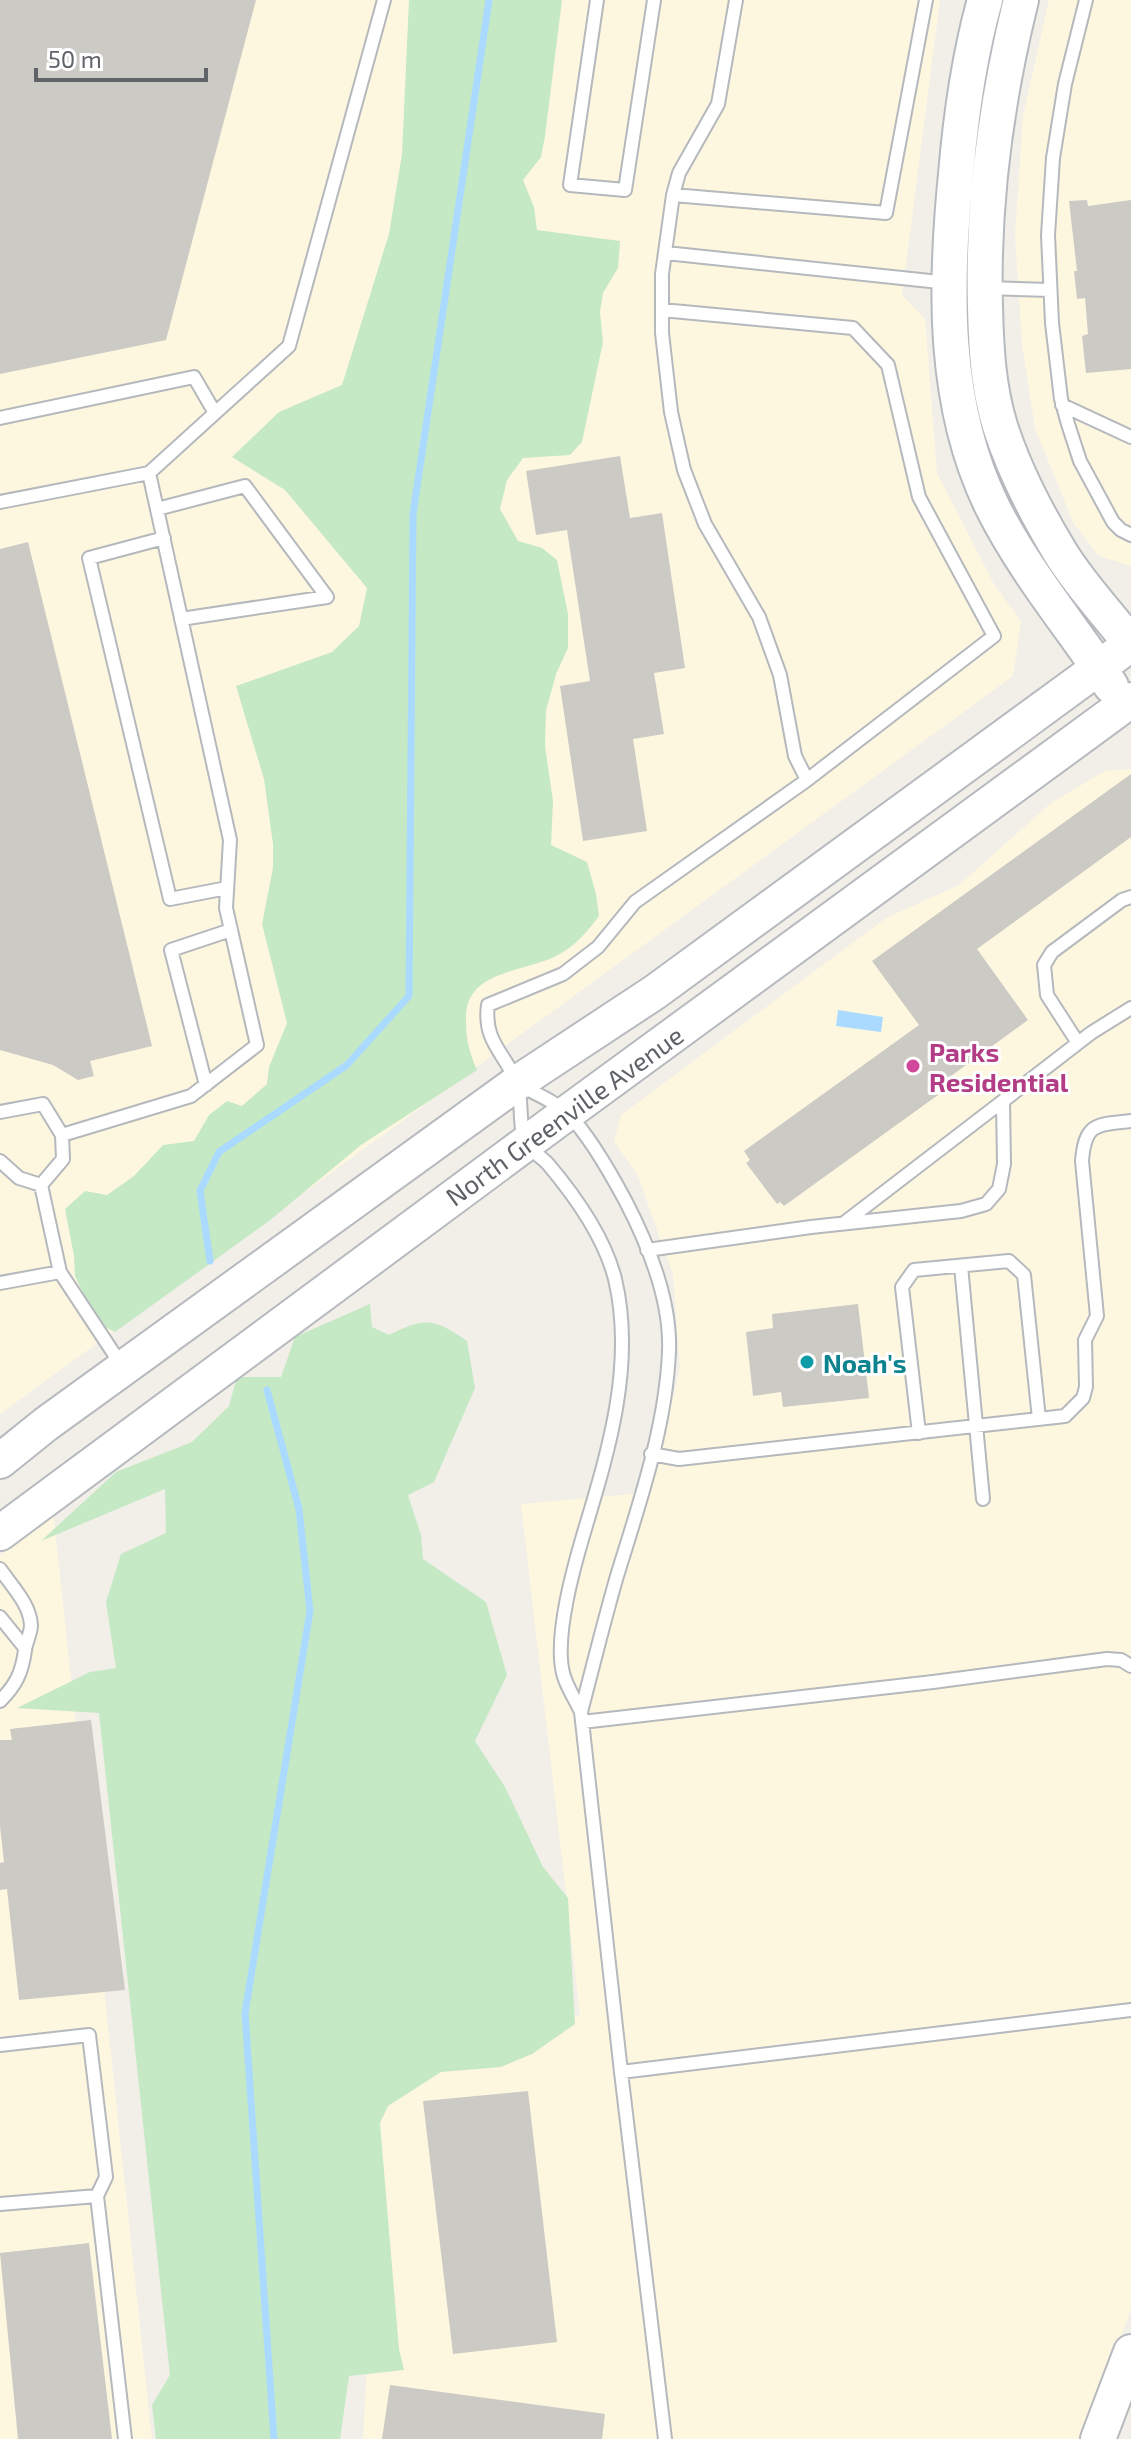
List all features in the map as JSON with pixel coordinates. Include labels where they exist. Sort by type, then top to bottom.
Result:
[{"type":"main road","points":[[985,0],[963,98],[950,235],[966,285],[1001,427],[1018,471],[1062,555],[1131,644]]},
{"type":"main road","points":[[1021,0],[1002,77],[988,183],[966,285],[959,406],[977,469],[992,506],[1018,554],[1129,707]]},
{"type":"main road","name":"North Greenville Avenue","points":[[0,1461],[46,1424],[517,1083],[655,992],[1131,644]]},
{"type":"main road","name":"North Greenville Avenue","points":[[0,1533],[567,1113],[1129,707]]},
{"type":"main road","points":[[1098,2439],[1131,2352]]},
{"type":"lane","points":[[0,502],[149,473],[289,346],[384,0]]},
{"type":"lane","points":[[597,0],[570,185],[625,190],[654,0]]},
{"type":"lane","points":[[736,0],[718,104],[679,173],[673,195],[662,274],[671,412],[684,470],[705,524],[759,617],[780,675],[795,756],[807,780]]},
{"type":"lane","points":[[673,195],[886,213],[926,0]]},
{"type":"lane","points":[[1086,0],[1065,84],[1053,158],[1048,235],[1054,354],[1062,405],[1080,461],[1106,510],[1121,530],[1131,535]]},
{"type":"lane","points":[[666,253],[966,285],[1050,290]]},
{"type":"lane","points":[[662,310],[853,328],[888,365],[919,497],[994,636],[807,780],[635,902],[598,947],[563,974],[488,1005],[486,1015],[490,1040],[517,1083],[526,1143],[547,1164],[578,1205],[614,1275],[621,1309],[623,1366],[609,1439],[573,1566],[565,1614],[563,1674],[582,1717],[665,2439]]},
{"type":"lane","points":[[0,418],[194,377],[215,413]]},
{"type":"lane","points":[[1062,405],[1131,437]]},
{"type":"lane","points":[[62,1135],[191,1096],[257,1045],[226,908],[230,840],[149,473]]},
{"type":"lane","points":[[157,509],[245,486],[327,597],[181,619]]},
{"type":"lane","points":[[164,538],[89,558],[170,899],[227,888]]},
{"type":"lane","points":[[1078,1043],[1047,995],[1044,965],[1052,952],[1122,900],[1131,897]]},
{"type":"lane","points":[[206,1085],[171,950],[231,930]]},
{"type":"lane","points":[[843,1224],[1078,1043],[1131,1008]]},
{"type":"lane","points":[[517,1083],[567,1113],[609,1170],[636,1220],[647,1250],[665,1310],[669,1349],[664,1397],[651,1454],[582,1717]]},
{"type":"lane","points":[[647,1250],[961,1211],[986,1204],[999,1189],[1004,1164],[1003,1101]]},
{"type":"lane","points":[[0,1112],[43,1104],[62,1135],[63,1159],[41,1185]]},
{"type":"lane","points":[[651,1454],[679,1459],[1065,1416],[1083,1398],[1086,1387],[1085,1340],[1097,1316],[1082,1161],[1084,1142],[1088,1131],[1098,1125],[1131,1121]]},
{"type":"lane","points":[[0,1161],[19,1178],[41,1185]]},
{"type":"lane","points":[[41,1185],[60,1272],[124,1369]]},
{"type":"lane","points":[[919,1433],[902,1287],[914,1270],[1009,1261],[1024,1275],[1039,1419]]},
{"type":"lane","points":[[961,1266],[983,1499]]},
{"type":"lane","points":[[0,1283],[60,1272]]},
{"type":"lane","points":[[0,1569],[23,1601],[31,1626],[16,1685],[0,1701]]},
{"type":"lane","points":[[0,1617],[25,1648]]},
{"type":"lane","points":[[582,1717],[933,1682],[1107,1659],[1121,1660],[1131,1666]]},
{"type":"lane","points":[[621,2072],[1131,2010]]},
{"type":"lane","points":[[0,2045],[89,2035],[106,2177],[97,2196],[125,2439]]},
{"type":"lane","points":[[0,2204],[97,2196]]},
{"type":"shaded area","points":[[0,0],[940,0],[902,295],[925,319],[937,473],[994,584],[1021,621],[1013,676],[0,1414]]},
{"type":"shaded area","points":[[1049,0],[1131,0],[1131,566],[1099,556],[1073,522],[1035,428],[1022,345],[1015,235],[1023,116]]},
{"type":"shaded area","points":[[1131,769],[1131,2309],[1083,2439],[363,2439],[384,2052],[580,2015],[521,1504],[642,1493],[665,1430],[680,1368],[673,1275],[638,1176],[614,1141],[621,1115],[886,918],[959,885],[1051,803],[1105,771]]},
{"type":"shaded area","points":[[53,1510],[152,2439],[0,2439],[0,1555]]},
{"type":"green space","points":[[409,0],[562,0],[541,157],[523,180],[534,207],[537,230],[620,241],[618,268],[603,293],[600,312],[603,342],[582,442],[570,455],[523,458],[507,480],[500,509],[518,541],[542,548],[557,560],[568,614],[568,648],[556,674],[546,711],[545,746],[553,801],[551,845],[587,862],[599,916],[581,938],[564,951],[545,961],[501,974],[477,989],[469,1001],[466,1031],[477,1070],[361,1145],[269,1221],[115,1332],[97,1323],[75,1276],[65,1209],[85,1191],[107,1195],[134,1176],[163,1145],[194,1141],[209,1115],[227,1101],[242,1106],[267,1084],[269,1067],[287,1023],[262,924],[273,868],[273,844],[264,779],[236,686],[332,652],[359,626],[367,588],[285,490],[232,457],[279,412],[342,385],[389,234],[402,154]]},
{"type":"green space","points":[[370,1304],[372,1327],[389,1335],[412,1325],[429,1323],[446,1328],[467,1341],[475,1388],[434,1482],[408,1495],[421,1535],[423,1559],[486,1602],[507,1675],[475,1741],[505,1787],[543,1867],[568,1898],[575,2024],[532,2054],[501,2067],[441,2072],[388,2106],[380,2123],[399,2349],[404,2370],[349,2376],[340,2439],[156,2439],[152,2405],[170,2375],[99,1713],[17,1708],[90,1672],[116,1668],[106,1602],[121,1554],[166,1533],[165,1489],[41,1541],[116,1472],[192,1442],[229,1406],[237,1377],[281,1377],[295,1337]]},
{"type":"water","points":[[838,1010],[883,1017],[881,1032],[836,1026]]},
{"type":"building","points":[[0,0],[256,0],[166,340],[0,374]]},
{"type":"building","points":[[1087,200],[1088,206],[1131,200],[1131,369],[1086,373],[1082,336],[1088,334],[1085,298],[1077,299],[1069,201]]},
{"type":"building","points":[[620,456],[630,518],[662,513],[685,668],[654,673],[664,734],[633,739],[647,831],[583,841],[560,686],[590,681],[567,530],[536,535],[526,471]]},
{"type":"building","points":[[28,542],[152,1046],[90,1061],[94,1076],[78,1080],[53,1065],[0,1050],[0,549]]},
{"type":"building","points":[[1131,774],[1131,837],[977,949],[1028,1020],[933,1089],[938,1095],[784,1206],[780,1202],[777,1204],[746,1163],[750,1160],[744,1151],[919,1025],[872,961]]},
{"type":"building","name":"Noah's","points":[[858,1304],[869,1398],[783,1407],[781,1392],[753,1396],[746,1332],[773,1328],[772,1314]]},
{"type":"building","points":[[91,1720],[125,1990],[19,2000],[7,1889],[0,1890],[0,1863],[4,1862],[0,1827],[0,1740],[12,1740],[10,1729]]},
{"type":"building","points":[[528,2091],[557,2342],[453,2354],[423,2101]]},
{"type":"building","points":[[89,2243],[112,2439],[18,2439],[0,2253]]},
{"type":"building","points":[[390,2385],[605,2414],[602,2439],[382,2439]]},
{"type":"waterway","points":[[210,1261],[200,1191],[219,1152],[347,1065],[409,996],[413,514],[489,0]]},
{"type":"waterway","points":[[267,1390],[299,1509],[310,1611],[245,2013],[274,2439]]},
{"type":"place","name":"Parks Residential","points":[[913,1066]]},
{"type":"place","name":"Noah's","points":[[807,1362]]}]
